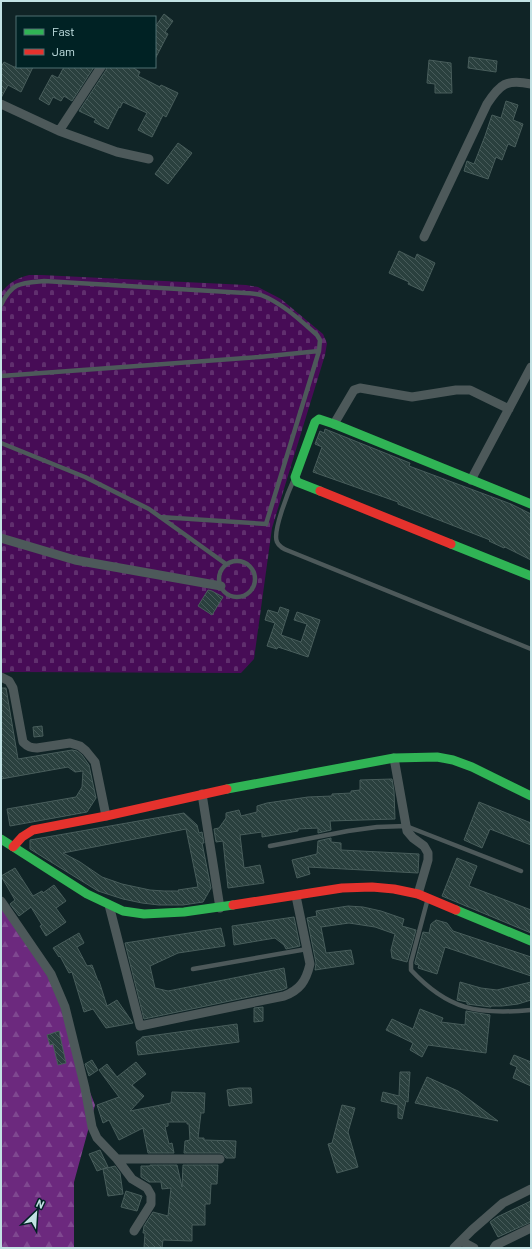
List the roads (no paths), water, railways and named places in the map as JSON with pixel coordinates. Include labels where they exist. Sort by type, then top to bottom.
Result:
[{"type":"street","points":[[59,131],[100,68]]},
{"type":"street","points":[[424,237],[487,104],[497,89],[508,82],[531,84]]},
{"type":"street","points":[[1,104],[59,131],[117,152],[149,159]]},
{"type":"street","points":[[471,480],[531,367]]},
{"type":"street","points":[[334,424],[354,390],[360,388],[412,397],[456,390],[470,390],[509,409]]},
{"type":"street","points":[[531,504],[319,419],[315,422],[295,477],[297,482],[531,576]]},
{"type":"street","points":[[1,538],[75,560],[221,586]]},
{"type":"street","points":[[1,677],[9,681],[13,688],[23,742],[27,746],[37,748],[70,743],[80,746],[95,762],[106,816]]},
{"type":"street","points":[[12,847],[25,833],[33,830],[106,816],[202,794],[394,758],[437,756],[453,760],[472,767],[531,796]]},
{"type":"street","points":[[394,758],[407,831],[412,838],[424,846],[428,853],[428,860],[418,894]]},
{"type":"street","points":[[202,794],[220,908]]},
{"type":"street","points":[[1,840],[87,894],[123,910],[144,914],[184,912],[220,908],[342,888],[372,887],[394,889],[418,894],[531,941]]},
{"type":"street","points":[[109,905],[140,1026],[293,993],[300,987],[307,975],[310,964],[296,896]]},
{"type":"street","points":[[1,901],[51,974],[65,1007],[86,1088],[92,1127],[97,1138],[117,1159],[132,1179],[147,1188],[151,1195],[151,1204],[134,1231]]},
{"type":"street","points":[[117,1159],[220,1159]]},
{"type":"street","points":[[454,1248],[472,1230],[504,1203],[531,1189]]},
{"type":"street","points":[[494,1248],[496,1245],[531,1228]]},
{"type":"street","points":[[461,1241],[474,1248]]},
{"type":"lane","points":[[1,305],[6,294],[16,286],[44,281],[252,294],[271,299],[317,335],[320,340],[320,351],[266,524],[160,517]]},
{"type":"lane","points":[[1,376],[259,357],[320,351]]},
{"type":"lane","points":[[1,443],[85,477],[137,503],[160,517],[226,564]]},
{"type":"lane","points":[[295,477],[284,503],[275,536],[276,542],[280,546],[318,563],[531,649]]},
{"type":"lane","points":[[236,562],[248,565],[254,577],[254,583],[252,589],[248,593],[238,597],[226,594],[219,579],[220,573],[226,564],[236,562]]},
{"type":"lane","points":[[270,846],[348,831],[377,827],[406,826],[521,871]]},
{"type":"lane","points":[[428,898],[411,962],[411,970],[420,980],[445,999],[459,1006],[488,1011],[531,1010]]},
{"type":"lane","points":[[193,968],[307,949]]}]
